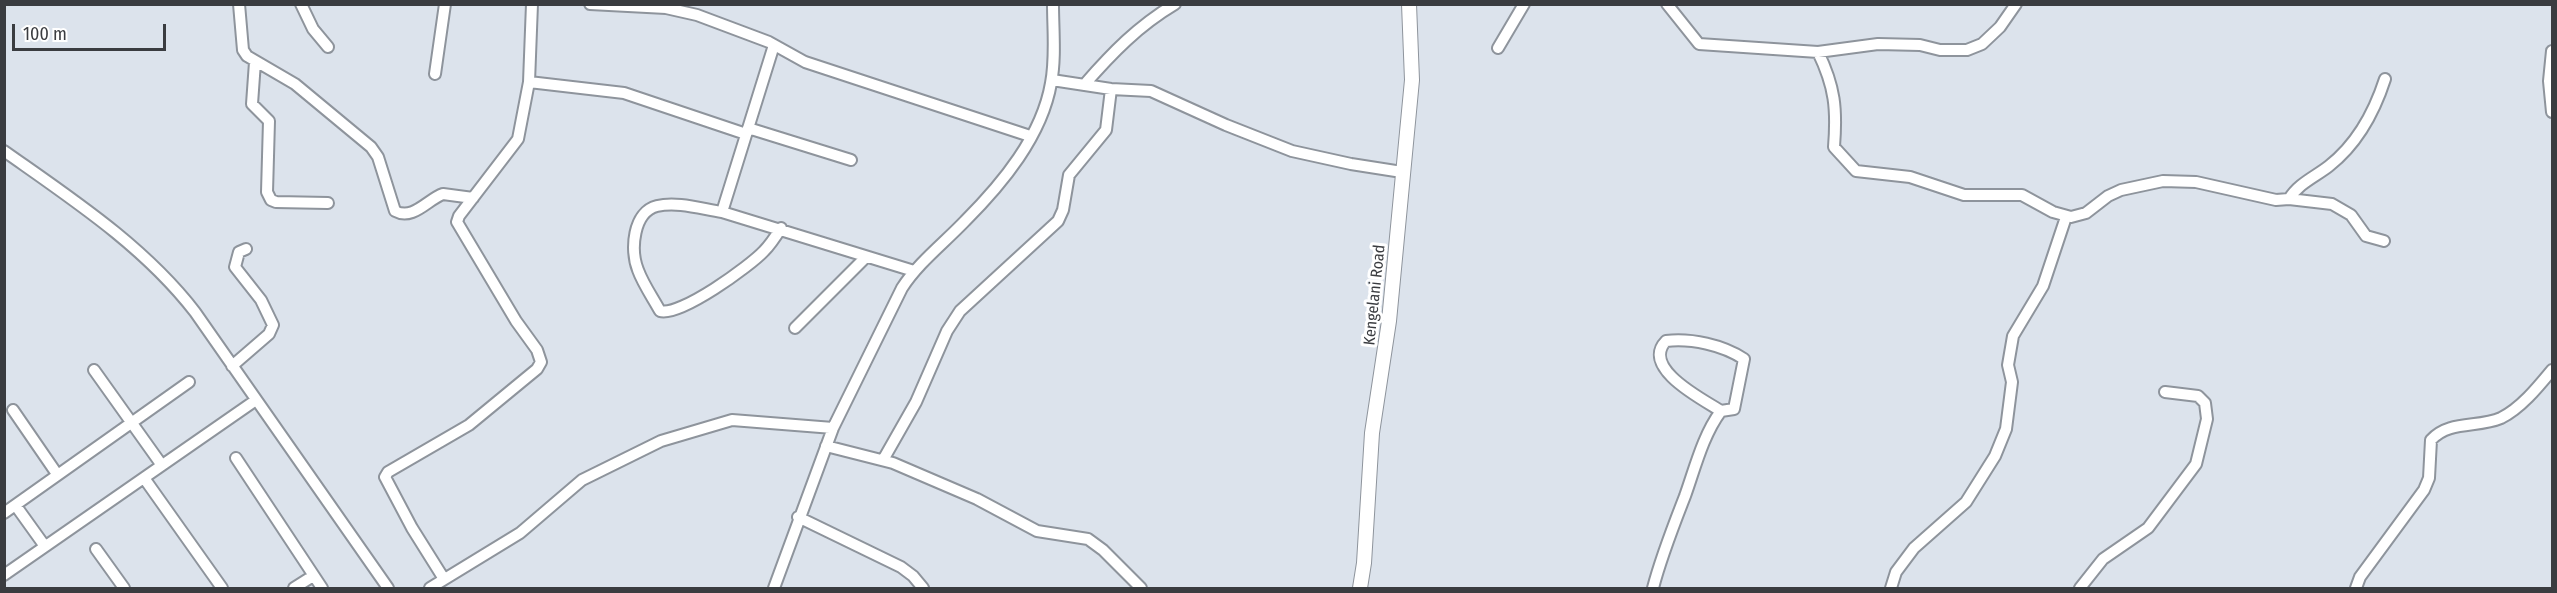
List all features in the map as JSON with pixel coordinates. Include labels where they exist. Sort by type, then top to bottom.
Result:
[{"type":"main road","name":"Kengelani Road","points":[[1360,588],[1369,501],[1372,434],[1388,331],[1412,80],[1409,4]]},
{"type":"street","points":[[239,4],[243,50],[255,62],[295,84],[371,147],[378,157],[393,208],[397,213],[404,214],[420,209],[443,194],[473,198]]},
{"type":"street","points":[[301,4],[313,29],[328,47]]},
{"type":"street","points":[[435,74],[445,4]]},
{"type":"street","points":[[444,579],[392,494],[385,475],[489,410],[524,381],[541,362],[537,350],[459,227],[459,216],[518,139],[529,82],[532,4]]},
{"type":"street","points":[[774,588],[798,517],[833,428],[902,288],[914,271],[987,198],[1044,112],[1052,80],[1053,4]]},
{"type":"street","points":[[1084,85],[1120,44],[1149,20],[1175,4]]},
{"type":"street","points":[[1498,48],[1524,4]]},
{"type":"street","points":[[1667,4],[1699,44],[1818,52],[1878,44],[1920,45],[1940,50],[1974,48],[2000,27],[2016,4]]},
{"type":"street","points":[[594,5],[667,6],[697,15],[774,45],[805,62],[1030,136]]},
{"type":"street","points":[[722,212],[774,45]]},
{"type":"street","points":[[2553,51],[2549,81],[2553,112]]},
{"type":"street","points":[[1818,52],[1832,81],[1834,147],[1856,171],[1910,177],[1964,195],[2016,194],[2035,200],[2066,217],[2086,213],[2108,196],[2121,190],[2163,181],[2196,182],[2276,200],[2289,199],[2332,204],[2351,216],[2366,236],[2384,241]]},
{"type":"street","points":[[255,62],[252,104],[269,121],[267,192],[271,201],[328,203]]},
{"type":"street","points":[[2289,199],[2296,187],[2329,167],[2352,143],[2373,112],[2385,79]]},
{"type":"street","points":[[1052,80],[1161,94],[1217,122],[1292,150],[1352,164],[1402,172]]},
{"type":"street","points":[[529,82],[624,93],[851,160]]},
{"type":"street","points":[[883,460],[916,402],[947,331],[960,311],[1058,221],[1063,210],[1069,175],[1106,130],[1111,89]]},
{"type":"street","points":[[4,152],[71,199],[155,266],[190,305],[388,588]]},
{"type":"street","points":[[781,228],[766,250],[732,278],[693,301],[668,312],[660,311],[636,265],[637,231],[642,215],[650,209],[666,205],[722,212],[781,228],[914,271]]},
{"type":"street","points":[[1891,588],[1896,572],[1914,549],[1966,502],[1995,456],[2006,429],[2012,382],[2008,365],[2013,336],[2043,286],[2066,217]]},
{"type":"street","points":[[232,366],[273,330],[272,320],[267,310],[235,267],[239,252],[246,249]]},
{"type":"street","points":[[795,328],[866,257]]},
{"type":"street","points":[[1653,588],[1660,561],[1712,423],[1721,411],[1735,408],[1744,359],[1735,353],[1710,344],[1666,341],[1660,355],[1670,377],[1721,411]]},
{"type":"street","points":[[94,370],[161,464]]},
{"type":"street","points":[[2356,588],[2360,577],[2424,490],[2429,478],[2431,440],[2448,429],[2502,417],[2532,394],[2553,370]]},
{"type":"street","points":[[4,513],[189,382]]},
{"type":"street","points":[[2080,588],[2103,559],[2148,528],[2196,464],[2207,419],[2205,403],[2198,396],[2165,392]]},
{"type":"street","points":[[4,574],[256,399]]},
{"type":"street","points":[[13,410],[57,474]]},
{"type":"street","points":[[430,588],[520,533],[582,480],[661,441],[732,420],[833,428]]},
{"type":"street","points":[[826,446],[883,460],[977,499],[1037,531],[1093,541],[1141,588]]},
{"type":"street","points":[[236,458],[322,588]]},
{"type":"street","points":[[144,478],[222,588]]},
{"type":"street","points":[[16,506],[44,545]]},
{"type":"street","points":[[798,517],[901,567],[913,576],[922,588]]},
{"type":"street","points":[[96,549],[124,588]]},
{"type":"street","points":[[294,588],[313,576]]}]
